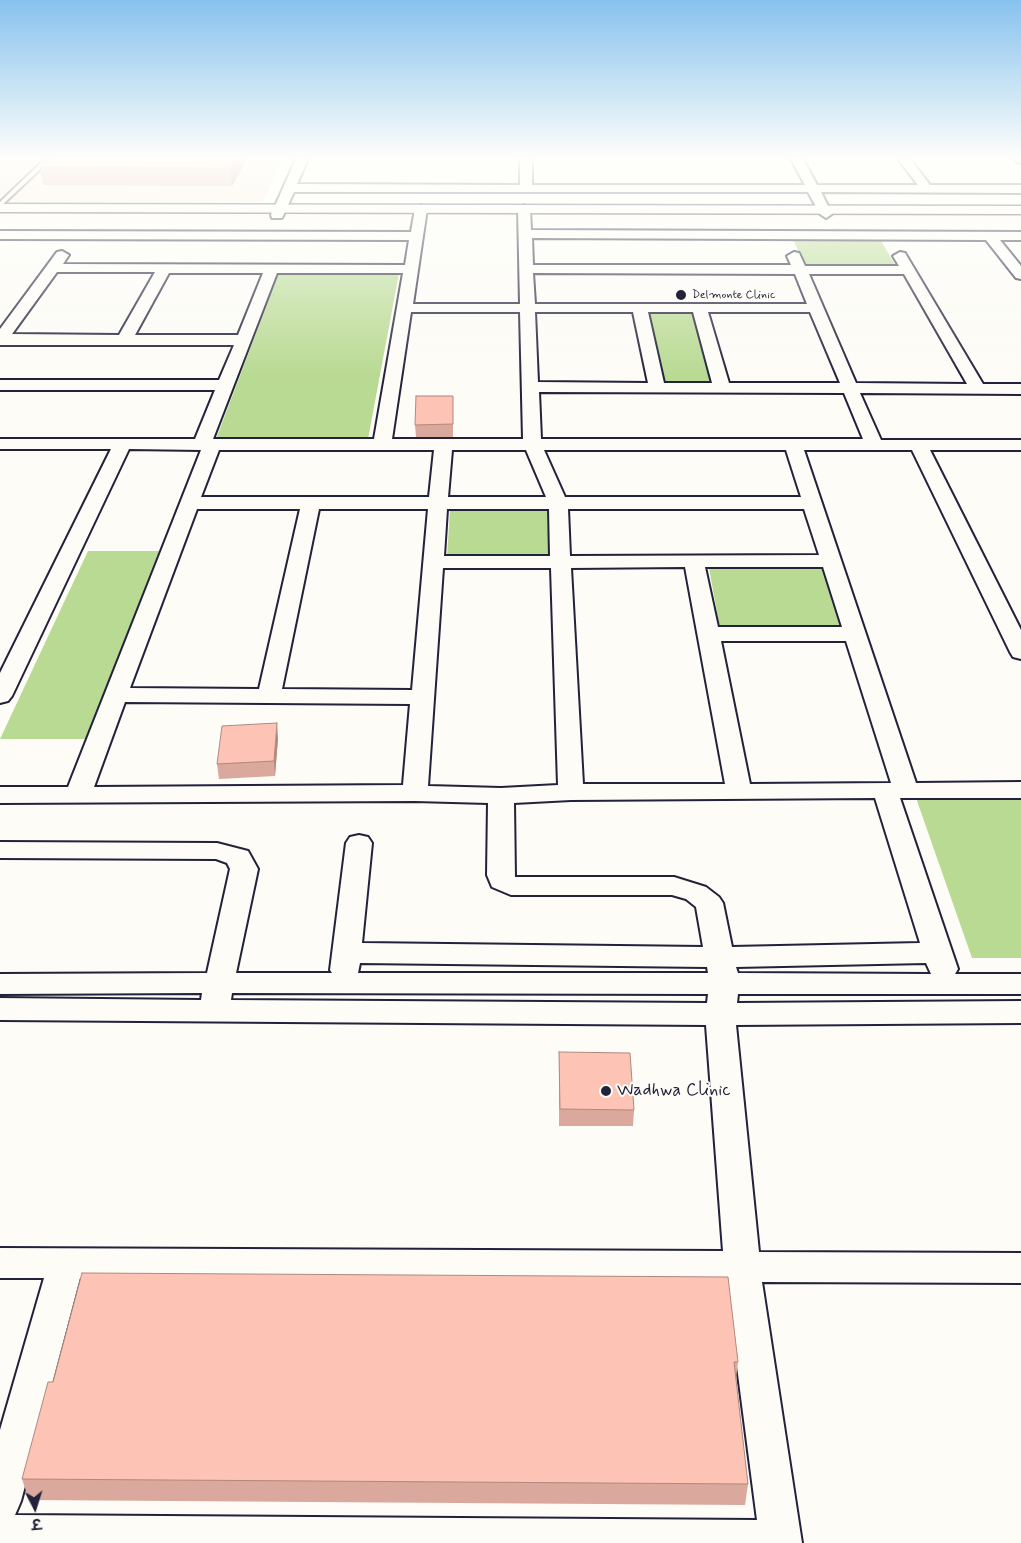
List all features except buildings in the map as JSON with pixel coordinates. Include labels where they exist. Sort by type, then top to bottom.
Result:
[{"type":"street","points":[[382,444],[417,231]]},
{"type":"street","points":[[571,792],[558,503],[532,444],[524,234],[1021,236]]},
{"type":"street","points":[[0,235],[416,236]]},
{"type":"street","points":[[0,340],[77,235]]},
{"type":"street","points":[[786,235],[874,445]]},
{"type":"street","points":[[888,236],[978,389]]},
{"type":"street","points":[[990,236],[1021,275]]},
{"type":"street","points":[[52,268],[411,269]]},
{"type":"street","points":[[124,340],[164,268]]},
{"type":"street","points":[[78,795],[190,503],[226,385],[272,269]]},
{"type":"street","points":[[526,270],[908,270]]},
{"type":"street","points":[[404,308],[816,308]]},
{"type":"street","points":[[640,308],[657,388]]},
{"type":"street","points":[[699,308],[722,388]]},
{"type":"street","points":[[0,340],[243,340]]},
{"type":"street","points":[[0,385],[226,385]]},
{"type":"street","points":[[530,387],[1021,389]]},
{"type":"street","points":[[0,444],[1021,446]]},
{"type":"street","points":[[3,685],[122,444]]},
{"type":"street","points":[[415,793],[443,444]]},
{"type":"street","points":[[793,445],[855,634],[938,953],[948,984]]},
{"type":"street","points":[[918,445],[1016,630],[1021,652]]},
{"type":"street","points":[[190,503],[812,503]]},
{"type":"street","points":[[269,696],[311,503]]},
{"type":"street","points":[[434,562],[831,561]]},
{"type":"street","points":[[694,562],[739,792]]},
{"type":"street","points":[[708,634],[855,634]]},
{"type":"street","points":[[117,695],[423,697]]},
{"type":"street","points":[[0,795],[415,793],[501,796],[571,792],[1021,790]]},
{"type":"street","points":[[0,1535],[780,1542],[742,1266],[722,985],[709,902],[696,892],[674,886],[511,886],[502,881],[501,796]]},
{"type":"street","points":[[343,983],[359,843]]},
{"type":"street","points":[[0,850],[217,851],[238,857],[244,869],[217,996]]},
{"type":"street","points":[[0,1009],[217,996],[722,985],[938,953]]},
{"type":"street","points":[[347,954],[1021,1012]]},
{"type":"street","points":[[0,984],[217,996],[343,983],[1021,984]]},
{"type":"street","points":[[0,1263],[1021,1268]]},
{"type":"street","points":[[0,1501],[66,1263]]},
{"type":"green space","points":[[793,239],[880,239],[897,268],[806,268]]},
{"type":"green space","points":[[279,273],[399,273],[368,439],[216,439]]},
{"type":"green space","points":[[647,310],[693,310],[712,383],[662,383]]},
{"type":"green space","points":[[547,509],[549,557],[447,557],[450,510]]},
{"type":"green space","points":[[88,551],[159,551],[86,739],[0,739]]},
{"type":"green space","points":[[709,568],[824,568],[843,629],[720,629]]},
{"type":"green space","points":[[1021,797],[1021,958],[972,958],[916,798]]},
{"type":"place","name":"Delmonte Clinic","points":[[681,295]]},
{"type":"place","name":"Wadhwa Clinic","points":[[606,1091]]}]
